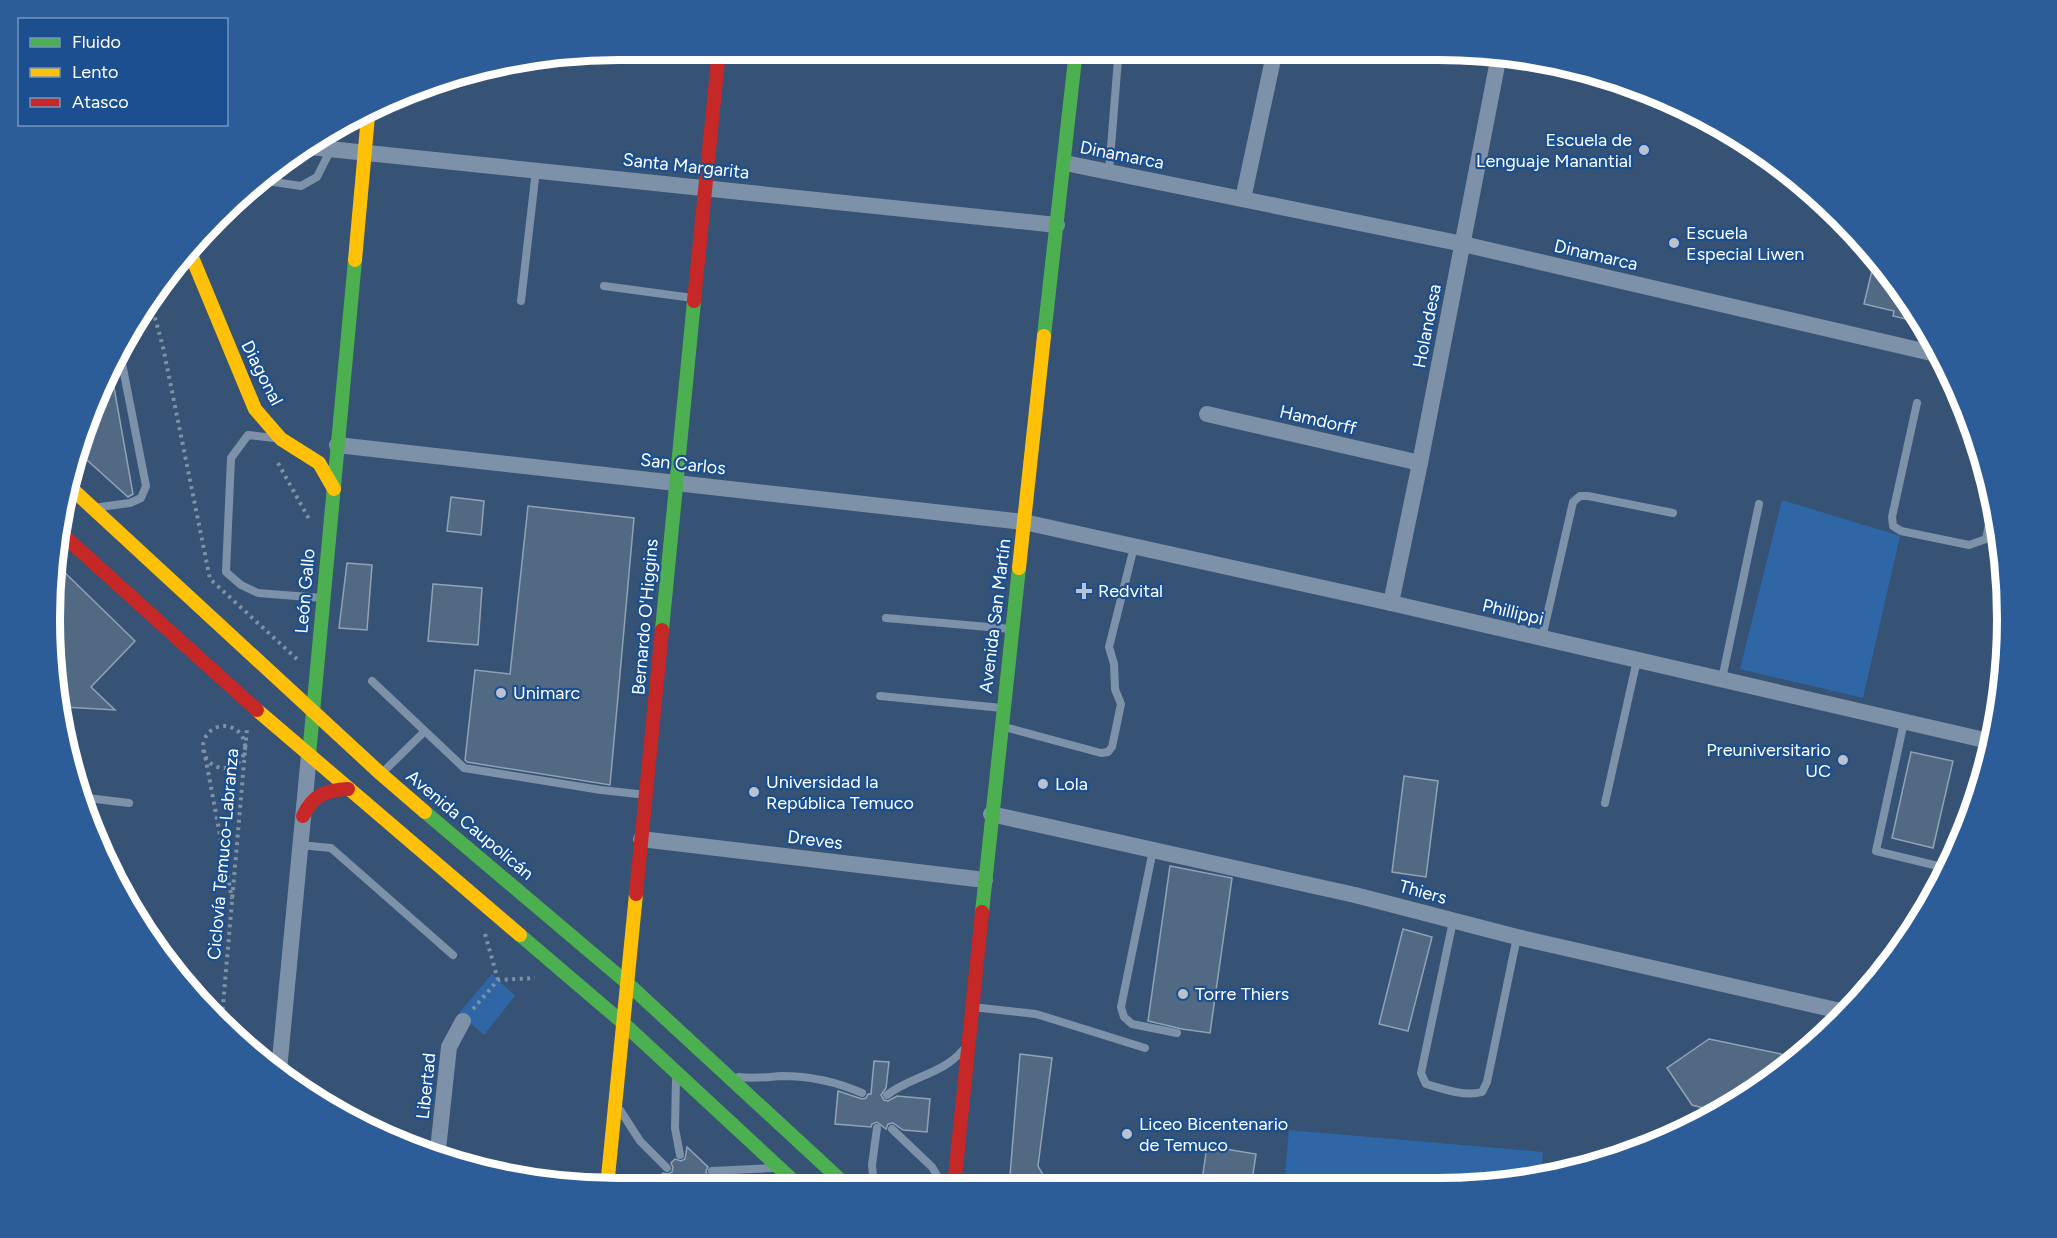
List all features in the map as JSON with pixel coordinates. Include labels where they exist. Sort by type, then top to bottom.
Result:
[{"type":"main road","name":"Bernardo O'Higgins","points":[[608,1178],[718,60]]},
{"type":"main road","name":"Avenida San Martín","points":[[955,1178],[991,814],[1075,60]]},
{"type":"main road","name":"León Gallo","points":[[309,755],[368,120]]},
{"type":"main road","name":"Diagonal","points":[[192,258],[255,409],[281,439],[319,463],[334,489]]},
{"type":"main road","name":"Avenida Caupolicán","points":[[75,492],[381,774],[626,982],[838,1178]]},
{"type":"main road","points":[[66,538],[348,789],[622,1022],[791,1178]]},
{"type":"main road","points":[[303,816],[308,803],[319,794],[330,789],[348,789]]},
{"type":"street","points":[[1243,199],[1273,60]]},
{"type":"street","name":"Holandesa","points":[[1391,603],[1498,64]]},
{"type":"street","name":"Santa Margarita","points":[[318,148],[1057,225]]},
{"type":"street","name":"Dinamarca","points":[[1065,163],[1462,244],[1929,352]]},
{"type":"street","name":"Hamdorff","points":[[1207,414],[1420,463]]},
{"type":"street","name":"San Carlos","points":[[337,445],[1024,522]]},
{"type":"street","name":"Phillippi","points":[[1024,522],[1391,603],[1983,740]]},
{"type":"street","name":"León Gallo","points":[[280,1063],[309,755]]},
{"type":"street","name":"Thiers","points":[[991,814],[1355,895],[1517,937],[1837,1010]]},
{"type":"street","name":"Dreves","points":[[641,839],[985,880]]},
{"type":"street","name":"Libertad","points":[[438,1148],[449,1047],[462,1021]]},
{"type":"lane","points":[[1108,172],[1118,60]]},
{"type":"lane","points":[[272,182],[300,186],[316,177],[331,149]]},
{"type":"lane","points":[[521,301],[536,170]]},
{"type":"lane","points":[[604,286],[694,298]]},
{"type":"lane","points":[[94,508],[141,498],[146,486],[122,364]]},
{"type":"lane","points":[[1917,403],[1892,518],[1893,526],[1901,531],[1969,545],[1986,539],[1989,526]]},
{"type":"lane","points":[[281,439],[248,435],[231,458],[226,572],[241,585],[258,593],[324,598]]},
{"type":"lane","points":[[1542,638],[1574,501],[1580,496],[1588,496],[1673,513]]},
{"type":"lane","points":[[1722,680],[1759,504]]},
{"type":"lane","points":[[1001,726],[1101,753],[1108,752],[1112,747],[1121,704],[1115,689],[1114,664],[1109,647],[1134,547]]},
{"type":"lane","points":[[886,618],[1012,629]]},
{"type":"lane","points":[[1605,803],[1637,660]]},
{"type":"lane","points":[[372,681],[464,768],[647,795]]},
{"type":"lane","points":[[880,696],[1003,708]]},
{"type":"lane","points":[[1904,722],[1876,852],[1938,866]]},
{"type":"lane","points":[[381,774],[424,732]]},
{"type":"lane","points":[[90,798],[129,803]]},
{"type":"lane","points":[[300,845],[331,848],[453,955]]},
{"type":"lane","points":[[1153,850],[1121,1007],[1124,1017],[1132,1024],[1177,1033]]},
{"type":"lane","points":[[1454,921],[1421,1073],[1426,1083],[1433,1086],[1473,1095],[1482,1092],[1487,1082],[1517,937]]},
{"type":"lane","points":[[972,1007],[1036,1014],[1145,1048]]},
{"type":"lane","points":[[887,1095],[911,1080],[939,1070],[952,1062],[968,1044]]},
{"type":"lane","points":[[676,1072],[675,1128],[680,1155]]},
{"type":"lane","points":[[726,1074],[755,1079],[784,1076],[819,1079],[862,1093]]},
{"type":"lane","points":[[614,1099],[640,1141],[667,1168]]},
{"type":"lane","points":[[873,1178],[872,1165],[877,1128]]},
{"type":"lane","points":[[892,1129],[932,1167],[939,1178]]},
{"type":"lane","points":[[712,1171],[779,1167]]},
{"type":"path","points":[[153,310],[165,358],[210,579]]},
{"type":"path","points":[[262,436],[311,524]]},
{"type":"path","points":[[204,750],[209,762],[228,767],[239,761],[246,749],[242,736],[237,731],[224,726],[211,731],[206,736],[204,750],[233,906]]},
{"type":"path","name":"Ciclovía Temuco-Labranza","points":[[222,1012],[247,728]]},
{"type":"path","points":[[484,932],[498,980]]},
{"type":"path","points":[[462,1021],[498,980],[535,978]]},
{"type":"shaded area","points":[[1782,500],[1900,536],[1863,698],[1740,669]]},
{"type":"shaded area","points":[[492,974],[515,996],[484,1035],[459,1013]]},
{"type":"shaded area","points":[[1289,1130],[1543,1152],[1542,1168],[1475,1177],[1285,1178]]},
{"type":"building","points":[[1873,268],[1910,320],[1893,316],[1894,311],[1864,304]]},
{"type":"building","points":[[113,383],[133,494],[128,497],[84,457]]},
{"type":"building","points":[[451,497],[484,501],[481,535],[447,531]]},
{"type":"building","points":[[528,506],[634,518],[610,785],[465,760],[475,670],[510,674]]},
{"type":"building","points":[[347,563],[372,565],[367,630],[339,628]]},
{"type":"building","points":[[62,570],[135,641],[91,687],[115,710],[68,707],[61,656]]},
{"type":"building","points":[[433,584],[482,588],[478,645],[428,641]]},
{"type":"building","points":[[1911,752],[1953,761],[1933,848],[1892,838]]},
{"type":"building","points":[[1404,776],[1438,781],[1426,877],[1392,872]]},
{"type":"building","points":[[1170,866],[1232,878],[1210,1033],[1148,1021]]},
{"type":"building","points":[[1403,929],[1432,937],[1408,1031],[1379,1024]]},
{"type":"building","points":[[1709,1039],[1781,1054],[1783,1058],[1749,1084],[1706,1109],[1692,1105],[1667,1068]]},
{"type":"building","points":[[1020,1054],[1052,1058],[1038,1166],[1045,1178],[1010,1178]]},
{"type":"building","points":[[874,1061],[889,1062],[886,1088],[881,1095],[884,1100],[888,1101],[897,1096],[930,1099],[927,1132],[903,1130],[893,1123],[888,1124],[886,1129],[877,1122],[871,1127],[835,1124],[838,1091],[862,1099],[871,1094]]},
{"type":"building","points":[[1207,1146],[1256,1154],[1252,1178],[1202,1178]]},
{"type":"building","points":[[687,1147],[708,1167],[707,1175],[717,1177],[658,1178],[663,1173],[672,1172],[671,1163],[675,1159],[681,1161],[685,1159]]},
{"type":"traffic: fast","points":[[1044,336],[1075,60]]},
{"type":"traffic: fast","points":[[309,755],[355,260]]},
{"type":"traffic: fast","points":[[662,630],[694,301]]},
{"type":"traffic: fast","points":[[982,912],[1019,568]]},
{"type":"traffic: fast","points":[[425,812],[626,982],[838,1178]]},
{"type":"traffic: fast","points":[[520,935],[622,1022],[790,1178]]},
{"type":"traffic: slow","points":[[355,260],[368,120]]},
{"type":"traffic: slow","points":[[192,258],[255,409],[281,439],[319,463],[334,489]]},
{"type":"traffic: slow","points":[[1019,568],[1044,336]]},
{"type":"traffic: slow","points":[[75,492],[425,812]]},
{"type":"traffic: slow","points":[[257,710],[520,935]]},
{"type":"traffic: slow","points":[[608,1178],[636,894]]},
{"type":"traffic: jam","points":[[694,301],[718,60]]},
{"type":"traffic: jam","points":[[66,538],[257,710]]},
{"type":"traffic: jam","points":[[636,894],[662,630]]},
{"type":"traffic: jam","points":[[303,816],[316,798],[327,792],[348,789]]},
{"type":"traffic: jam","points":[[955,1178],[982,912]]},
{"type":"place","name":"Escuela de Lenguaje Manantial","points":[[1644,150]]},
{"type":"place","name":"Escuela Especial Liwen","points":[[1674,243]]},
{"type":"place","name":"Redvital","points":[[1084,591]]},
{"type":"place","name":"Unimarc","points":[[501,693]]},
{"type":"place","name":"Preuniversitario UC","points":[[1843,760]]},
{"type":"place","name":"Lola","points":[[1043,784]]},
{"type":"place","name":"Universidad la República Temuco","points":[[754,792]]},
{"type":"place","name":"Torre Thiers","points":[[1183,994]]},
{"type":"place","name":"Liceo Bicentenario de Temuco","points":[[1127,1134]]}]
